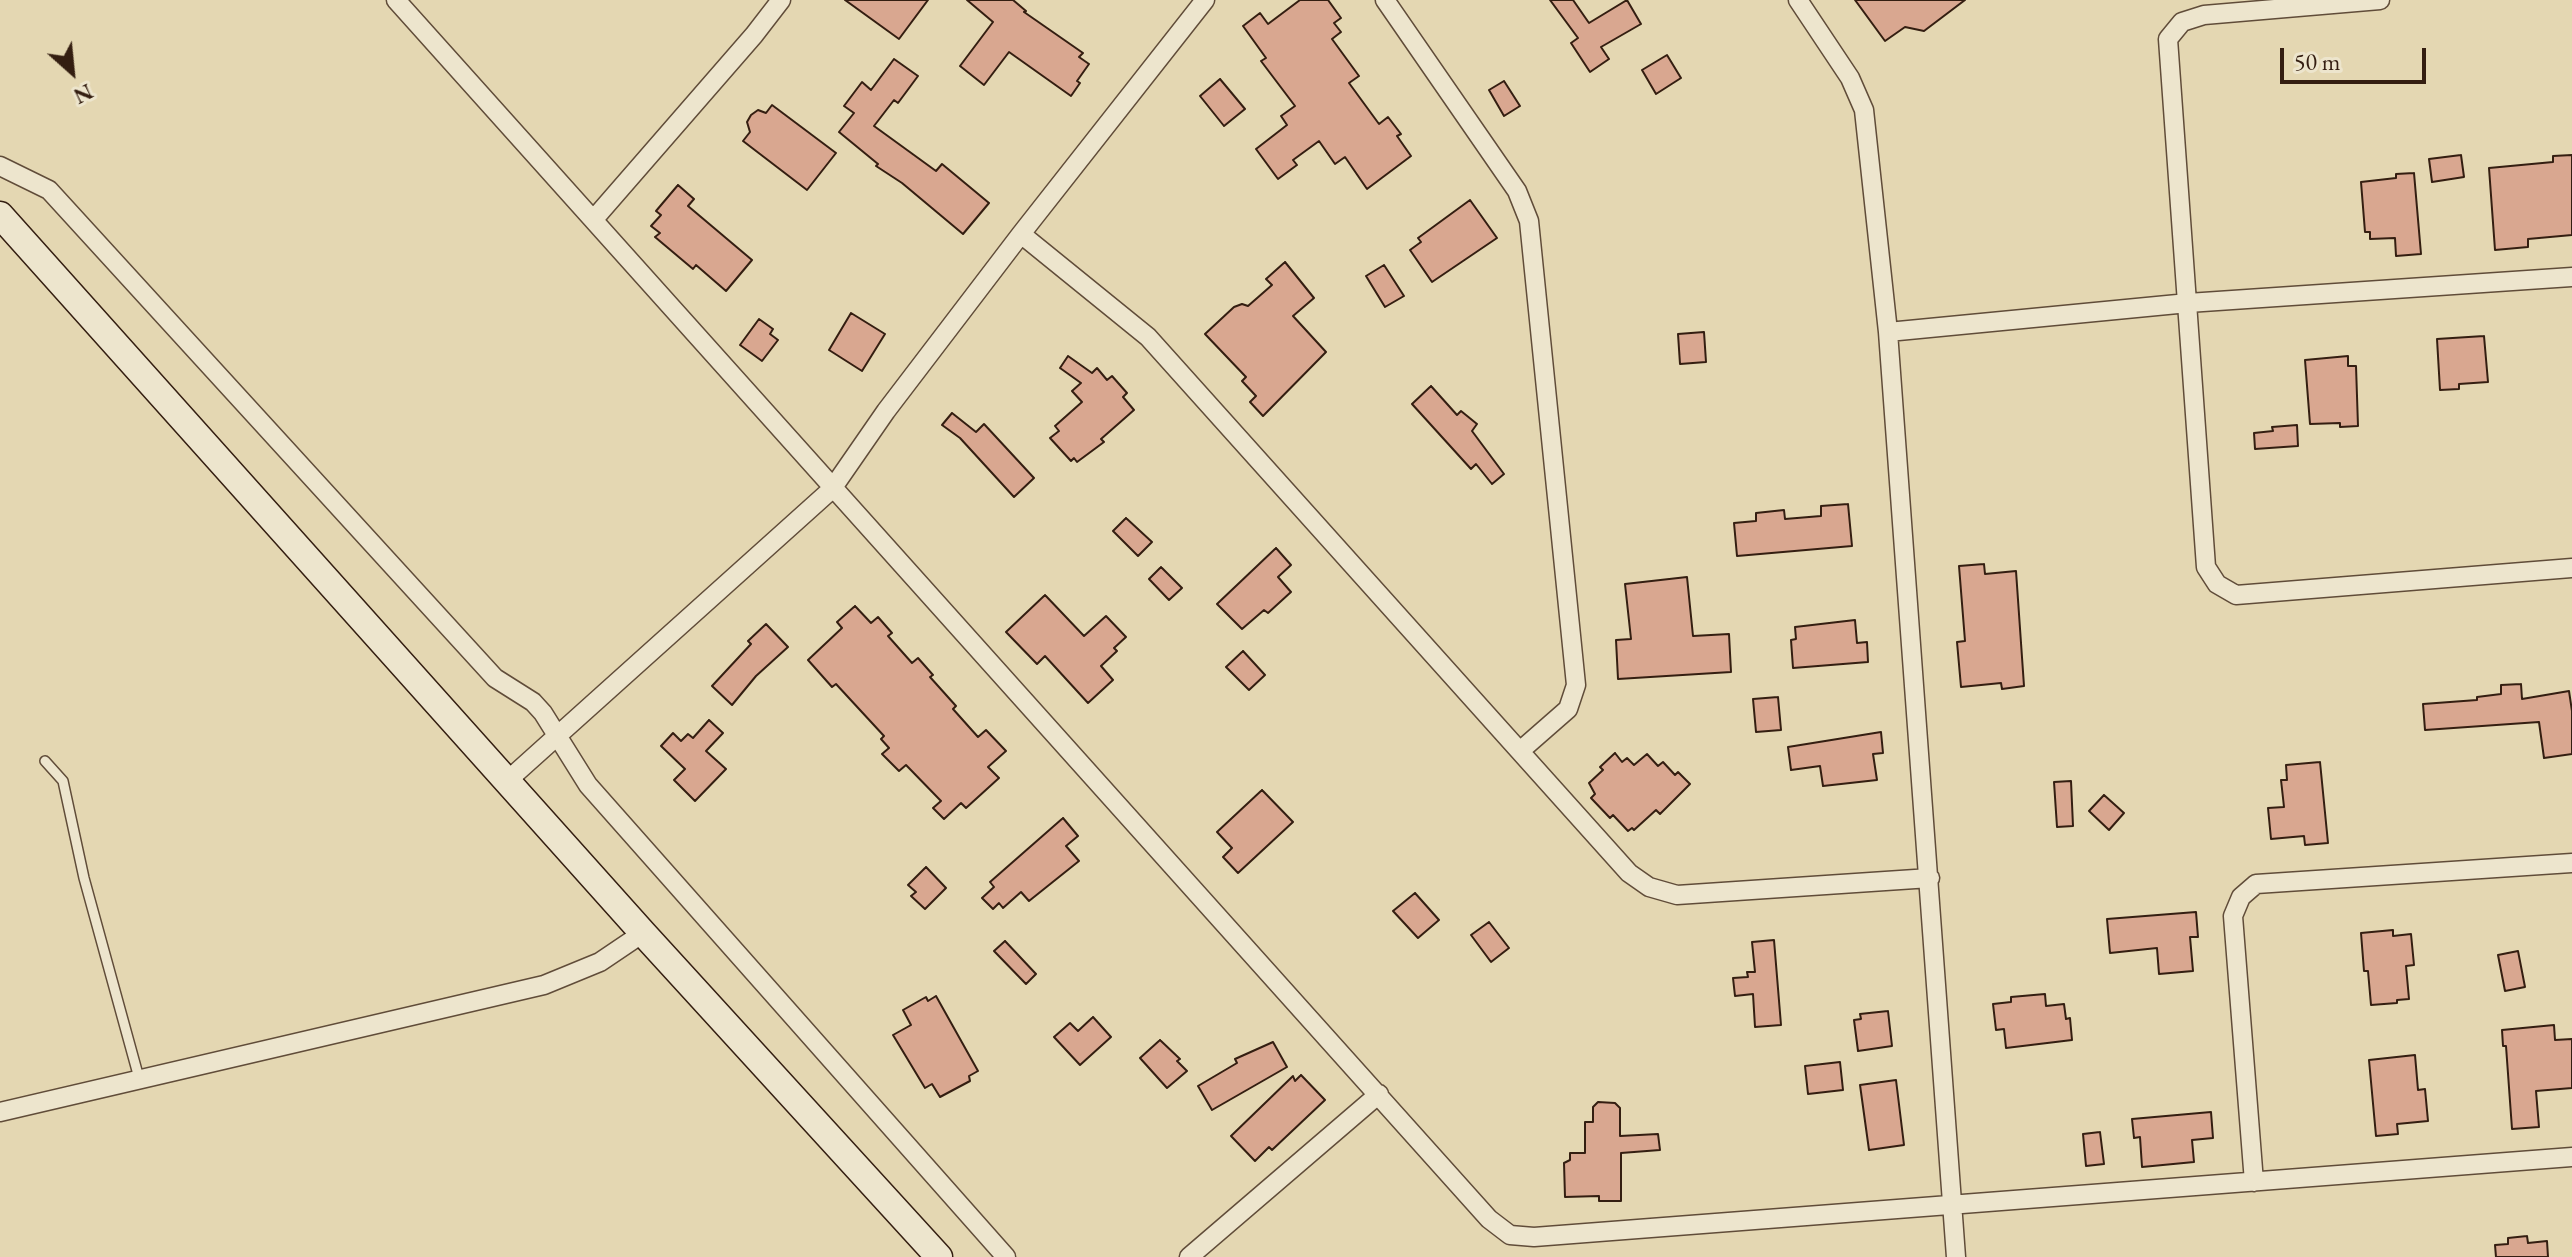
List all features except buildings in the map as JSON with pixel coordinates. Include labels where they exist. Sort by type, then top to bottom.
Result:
[{"type":"street","points":[[396,0],[1489,1219],[1510,1235],[1534,1237],[2572,1157]]},
{"type":"street","points":[[594,219],[781,0]]},
{"type":"street","points":[[507,781],[832,489],[886,411],[1021,234],[1205,0]]},
{"type":"street","points":[[1385,0],[1509,179],[1529,221],[1576,685],[1568,709],[1520,751]]},
{"type":"street","points":[[1798,0],[1850,78],[1864,110],[1888,332],[1956,1257]]},
{"type":"street","points":[[2380,0],[2204,15],[2182,22],[2168,39],[2206,567],[2217,584],[2236,595],[2572,568]]},
{"type":"street","points":[[0,166],[49,190],[495,678],[533,702],[588,785],[1006,1257]]},
{"type":"street","points":[[0,215],[643,933],[939,1257]]},
{"type":"street","points":[[1021,234],[1148,337],[1629,873],[1649,887],[1677,895],[1930,878]]},
{"type":"street","points":[[1888,332],[2188,303],[2572,277]]},
{"type":"street","points":[[2254,1182],[2233,916],[2241,897],[2256,884],[2572,863]]},
{"type":"street","points":[[0,1112],[544,985],[600,962],[643,933]]},
{"type":"street","points":[[1189,1257],[1379,1094]]},
{"type":"lane","points":[[45,761],[63,781],[84,878],[139,1078]]}]
